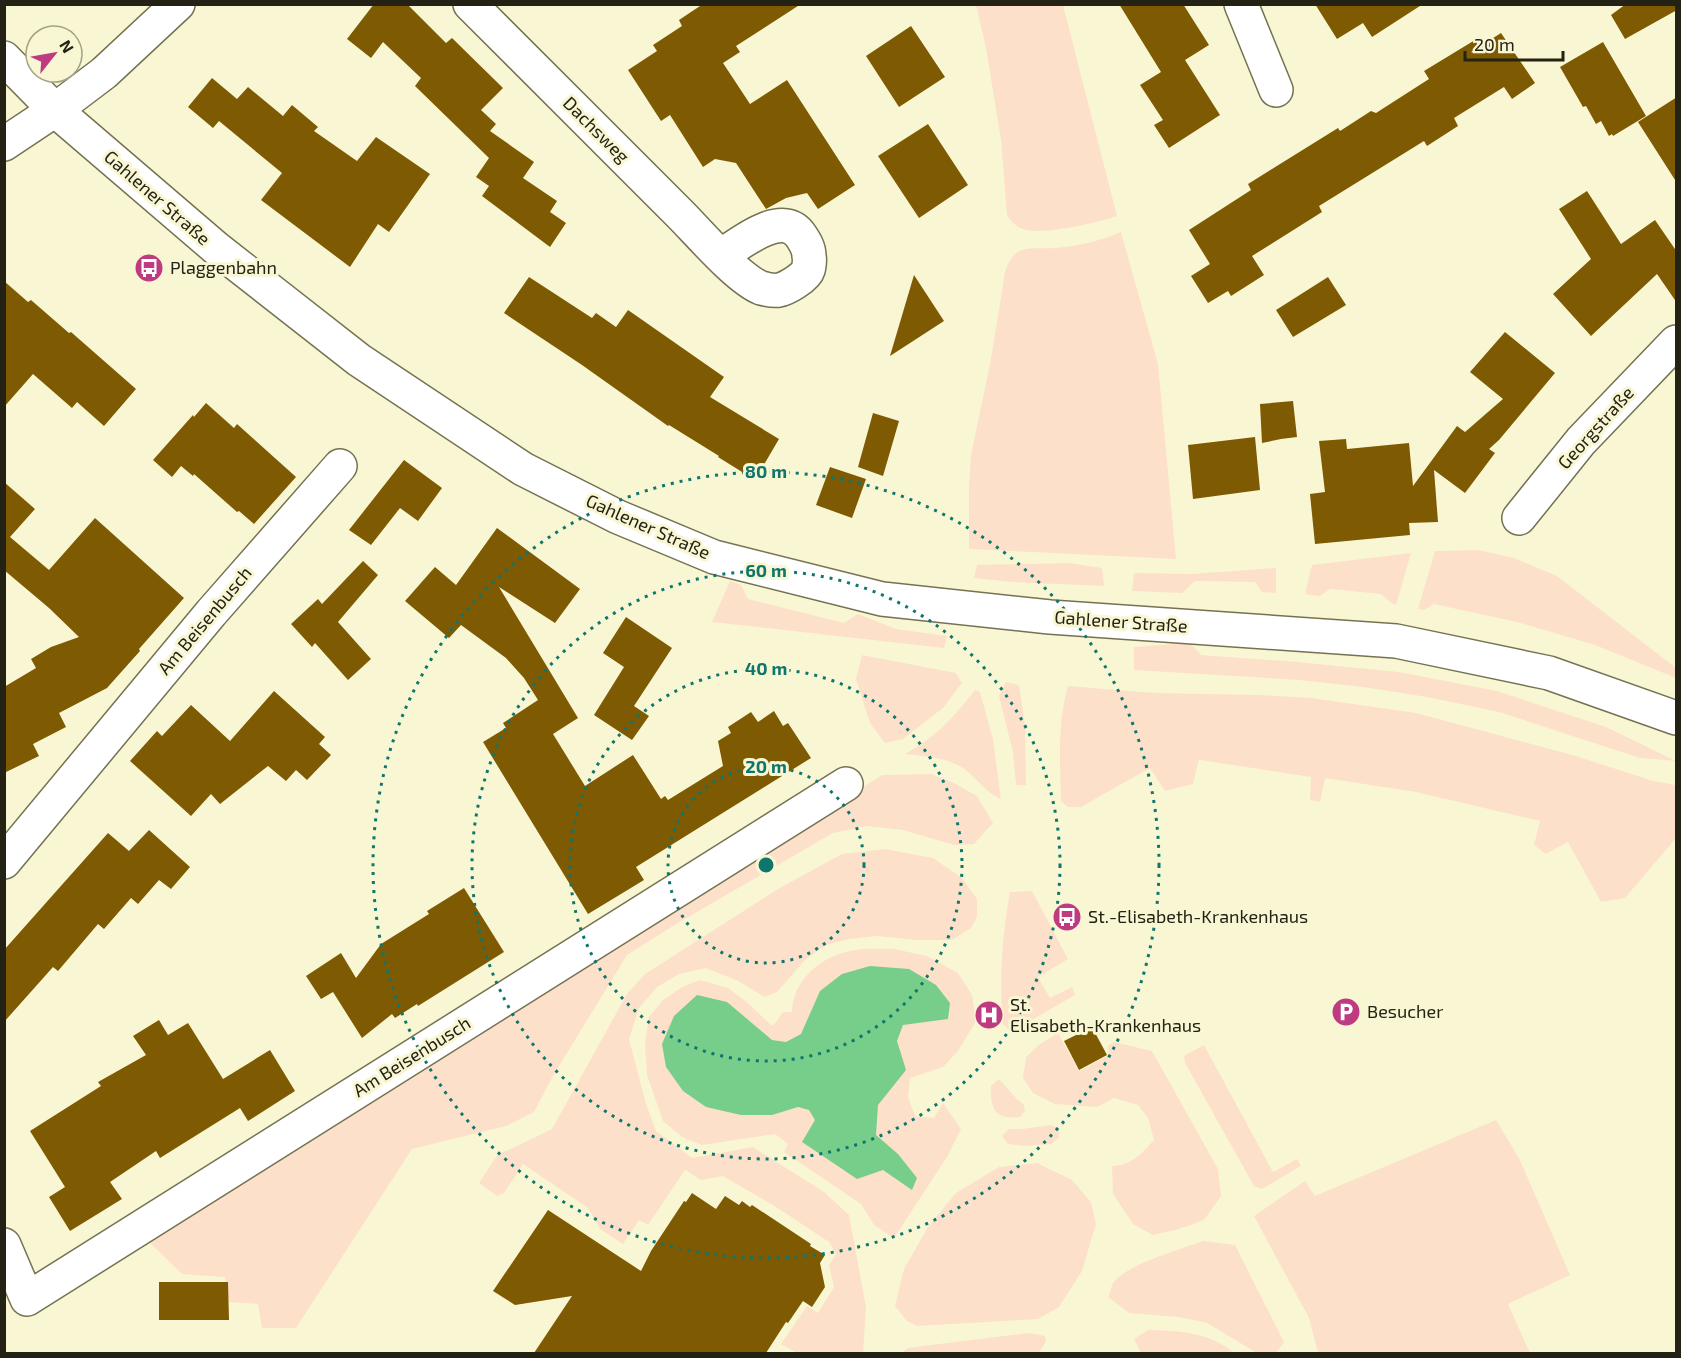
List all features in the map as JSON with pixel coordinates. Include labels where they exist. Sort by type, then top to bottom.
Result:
[{"type":"street","points":[[4,144],[55,110],[104,73],[178,4]]},
{"type":"street","name":"Dachsweg","points":[[470,4],[721,256]]},
{"type":"street","points":[[1241,4],[1276,90]]},
{"type":"street","name":"Gahlener Straße","points":[[4,58],[55,110],[216,248],[359,360],[523,469],[618,517],[714,556],[882,600],[1050,617],[1396,641],[1549,673],[1677,718]]},
{"type":"street","name":"Georgstraße","points":[[1519,518],[1581,441],[1677,342]]},
{"type":"street","name":"Am Beisenbusch","points":[[4,862],[211,613],[340,466]]},
{"type":"street","name":"Am Beisenbusch","points":[[4,1245],[27,1299],[846,784]]},
{"type":"shaded area","points":[[976,5],[1063,5],[1117,216],[1082,225],[1040,231],[1020,228],[1008,217],[1001,140],[986,48]]},
{"type":"shaded area","points":[[1121,232],[1158,364],[1176,559],[969,549],[971,455],[1008,265],[1013,256],[1022,250],[1081,244]]},
{"type":"shaded area","points":[[1478,550],[1514,558],[1557,576],[1676,668],[1676,678],[1595,645],[1521,623],[1434,604],[1424,610],[1418,609],[1435,551]]},
{"type":"shaded area","points":[[1411,553],[1396,605],[1381,594],[1330,589],[1320,596],[1305,594],[1312,565]]},
{"type":"shaded area","points":[[1069,563],[1102,568],[1104,586],[974,578],[977,565]]},
{"type":"shaded area","points":[[1276,568],[1276,593],[1262,592],[1255,582],[1195,581],[1182,593],[1132,591],[1134,573],[1192,574]]},
{"type":"shaded area","points":[[730,581],[741,585],[748,599],[844,623],[858,614],[896,629],[947,636],[944,648],[712,622]]},
{"type":"shaded area","points":[[1190,643],[1201,655],[1399,672],[1497,691],[1606,727],[1676,761],[1640,758],[1499,712],[1427,697],[1299,680],[1134,670],[1134,647]]},
{"type":"shaded area","points":[[862,655],[956,673],[962,683],[943,708],[903,739],[885,743],[870,723],[856,679]]},
{"type":"shaded area","points":[[1006,682],[1019,685],[1025,725],[1026,785],[1016,785],[1013,752],[999,696]]},
{"type":"shaded area","points":[[1068,686],[1154,693],[1311,698],[1416,713],[1576,756],[1653,781],[1676,785],[1676,838],[1625,898],[1601,902],[1568,842],[1546,854],[1534,845],[1540,821],[1416,792],[1325,778],[1320,802],[1310,800],[1311,777],[1199,759],[1193,784],[1165,791],[1150,768],[1081,807],[1068,807],[1061,801],[1060,757],[1062,715]]},
{"type":"shaded area","points":[[975,690],[980,692],[993,739],[1001,799],[954,763],[938,758],[905,754],[926,741],[943,726]]},
{"type":"shaded area","points":[[931,774],[954,783],[977,796],[993,823],[974,844],[954,845],[903,830],[866,826],[833,833],[627,955],[553,1076],[534,1112],[506,1126],[412,1149],[296,1328],[262,1328],[258,1304],[229,1302],[225,1277],[182,1274],[149,1242],[564,982],[882,775]]},
{"type":"shaded area","points":[[885,849],[933,858],[962,878],[977,899],[977,917],[971,928],[952,940],[916,940],[877,936],[849,939],[826,945],[805,960],[777,992],[765,997],[738,981],[706,968],[679,974],[657,987],[639,1008],[629,1039],[646,1104],[656,1131],[692,1158],[753,1147],[824,1192],[849,1215],[866,1307],[863,1353],[797,1353],[781,1344],[807,1306],[818,1313],[834,1287],[829,1265],[836,1254],[829,1242],[723,1176],[701,1180],[685,1170],[648,1225],[639,1220],[623,1244],[600,1229],[588,1208],[523,1164],[504,1193],[497,1196],[479,1183],[498,1154],[552,1129],[627,994],[645,974],[778,889],[842,854]]},
{"type":"shaded area","points":[[1032,891],[1068,959],[1038,977],[1050,998],[1072,987],[1075,995],[1016,1029],[1009,1030],[1003,1024],[1001,974],[1010,892]]},
{"type":"shaded area","points":[[894,949],[927,956],[958,973],[972,995],[976,1021],[958,1051],[943,1067],[910,1078],[908,1097],[915,1116],[934,1118],[943,1103],[961,1129],[947,1157],[894,1238],[874,1225],[861,1204],[784,1152],[788,1144],[775,1134],[702,1145],[682,1137],[663,1121],[647,1075],[645,1044],[649,1017],[663,1000],[682,987],[700,980],[728,988],[772,1026],[783,1012],[792,1012],[798,989],[804,979],[821,963],[855,950]]},
{"type":"shaded area","points":[[870,966],[909,969],[936,985],[950,1003],[948,1019],[903,1025],[897,1041],[906,1070],[878,1105],[876,1135],[898,1154],[917,1178],[912,1190],[883,1170],[857,1179],[802,1142],[815,1120],[809,1110],[798,1107],[772,1115],[741,1115],[706,1107],[683,1091],[666,1067],[662,1044],[674,1016],[697,995],[727,1002],[772,1040],[786,1042],[801,1034],[820,991],[842,974]]},
{"type":"shaded area","points":[[1058,1033],[1079,1071],[1109,1055],[1108,1046],[1114,1042],[1152,1051],[1218,1169],[1221,1196],[1204,1220],[1153,1235],[1133,1224],[1113,1194],[1112,1166],[1131,1161],[1154,1140],[1148,1118],[1138,1105],[1114,1098],[1097,1107],[1055,1104],[1033,1093],[1023,1078],[1026,1057],[1040,1044]]},
{"type":"shaded area","points":[[1204,1045],[1273,1172],[1297,1159],[1301,1166],[1262,1189],[1254,1186],[1185,1063],[1184,1056]]},
{"type":"shaded area","points":[[999,1079],[1024,1105],[1025,1111],[1020,1117],[1005,1117],[993,1107],[991,1086]]},
{"type":"shaded area","points":[[1496,1120],[1519,1158],[1570,1275],[1508,1304],[1530,1353],[1318,1353],[1309,1318],[1254,1216],[1305,1181],[1315,1196]]},
{"type":"shaded area","points":[[1051,1125],[1059,1128],[1059,1138],[1051,1144],[1024,1146],[1008,1144],[1002,1136],[1009,1129]]},
{"type":"shaded area","points":[[1037,1163],[1072,1180],[1091,1202],[1096,1224],[1082,1271],[1059,1307],[1038,1319],[917,1326],[907,1321],[895,1306],[904,1269],[928,1227],[956,1193],[999,1167]]},
{"type":"shaded area","points":[[1204,1241],[1235,1245],[1284,1342],[1276,1353],[1257,1353],[1207,1323],[1179,1317],[1129,1313],[1108,1297],[1113,1283],[1129,1270],[1155,1258]]},
{"type":"shaded area","points":[[1148,1330],[1194,1334],[1215,1341],[1234,1353],[1141,1353],[1134,1339]]},
{"type":"shaded area","points":[[1029,1333],[1045,1336],[1046,1341],[1039,1353],[902,1353],[907,1348]]},
{"type":"building","points":[[374,4],[407,4],[446,43],[452,38],[503,88],[481,110],[496,124],[490,131],[534,162],[523,178],[557,201],[550,212],[566,223],[550,247],[482,196],[489,186],[476,177],[489,158],[415,86],[421,78],[383,42],[371,58],[347,39]]},
{"type":"building","points":[[703,4],[801,4],[736,46],[740,52],[723,63],[750,104],[787,80],[855,185],[818,209],[807,193],[786,198],[766,209],[736,163],[715,159],[703,167],[670,115],[661,121],[628,70],[657,51],[653,45],[682,26],[679,20]]},
{"type":"building","points":[[1119,4],[1183,4],[1209,45],[1185,60],[1220,115],[1169,148],[1154,125],[1163,120],[1140,85],[1161,72]]},
{"type":"building","points":[[1315,4],[1423,4],[1372,37],[1363,23],[1337,39]]},
{"type":"building","points":[[1626,4],[1677,4],[1677,10],[1625,39],[1611,15]]},
{"type":"building","points":[[911,26],[945,77],[899,107],[866,56]]},
{"type":"building","points":[[1501,33],[1535,83],[1512,99],[1504,87],[1454,118],[1458,126],[1427,146],[1424,141],[1319,206],[1322,212],[1252,256],[1264,275],[1231,296],[1228,291],[1208,303],[1191,276],[1210,264],[1189,230],[1251,190],[1248,184],[1338,128],[1340,131],[1371,111],[1376,113],[1429,79],[1424,71],[1475,40],[1479,47]]},
{"type":"building","points":[[1603,42],[1646,116],[1613,136],[1612,134],[1609,136],[1601,121],[1596,124],[1586,106],[1583,107],[1560,67]]},
{"type":"building","points":[[212,78],[237,99],[248,87],[283,116],[292,105],[318,127],[314,131],[357,161],[376,137],[430,174],[389,232],[378,224],[350,267],[261,200],[282,173],[219,121],[213,128],[188,107]]},
{"type":"building","points":[[1677,97],[1677,183],[1638,122]]},
{"type":"building","points":[[928,124],[968,185],[919,218],[878,156]]},
{"type":"building","points":[[1587,191],[1621,244],[1655,220],[1677,252],[1677,303],[1657,274],[1591,336],[1553,294],[1591,259],[1559,209]]},
{"type":"building","points":[[914,275],[944,321],[890,356]]},
{"type":"building","points":[[529,277],[592,318],[596,313],[616,327],[628,310],[724,377],[710,397],[779,439],[755,480],[668,426],[504,313]]},
{"type":"building","points":[[1328,277],[1346,305],[1293,337],[1276,310]]},
{"type":"building","points":[[4,281],[28,302],[31,300],[69,333],[71,332],[136,389],[104,426],[77,402],[72,408],[33,374],[4,407]]},
{"type":"building","points":[[1505,332],[1555,373],[1489,449],[1495,453],[1465,493],[1434,470],[1438,522],[1409,523],[1410,535],[1315,544],[1310,494],[1325,492],[1319,441],[1346,439],[1347,449],[1409,443],[1413,486],[1457,426],[1465,432],[1503,399],[1470,372]]},
{"type":"building","points":[[1293,401],[1297,437],[1262,443],[1260,404]]},
{"type":"building","points":[[206,403],[234,428],[237,424],[296,477],[254,524],[194,474],[193,476],[181,466],[172,477],[153,460]]},
{"type":"building","points":[[873,413],[899,421],[883,476],[858,467]]},
{"type":"building","points":[[1255,437],[1260,490],[1193,499],[1188,445]]},
{"type":"building","points":[[404,460],[442,488],[418,521],[400,508],[371,545],[349,530]]},
{"type":"building","points":[[830,467],[866,479],[852,518],[816,505]]},
{"type":"building","points":[[4,482],[35,509],[10,537],[49,570],[95,518],[184,598],[107,688],[59,713],[66,727],[33,744],[39,756],[4,773],[4,687],[36,668],[31,659],[51,647],[79,637],[4,570]]},
{"type":"building","points":[[497,528],[580,589],[555,623],[499,587],[578,718],[553,734],[585,786],[633,755],[661,799],[665,796],[668,800],[723,766],[718,741],[731,733],[728,727],[751,712],[758,722],[774,711],[783,726],[788,723],[811,758],[636,867],[644,880],[588,914],[483,742],[506,728],[503,723],[538,700],[524,678],[506,658],[461,625],[449,638],[405,601],[435,567],[456,585]]},
{"type":"building","points":[[363,561],[378,575],[338,622],[371,659],[348,680],[315,643],[312,647],[291,624],[318,599],[322,604]]},
{"type":"building","points":[[626,617],[672,648],[634,706],[649,716],[632,740],[594,715],[624,667],[603,653]]},
{"type":"building","points":[[274,691],[325,737],[319,744],[331,755],[307,780],[296,770],[286,781],[268,766],[220,804],[211,794],[191,816],[130,761],[157,731],[162,736],[191,705],[230,741]]},
{"type":"building","points":[[149,830],[190,867],[171,889],[159,880],[138,904],[131,898],[104,929],[98,924],[58,971],[53,967],[4,1022],[4,950],[108,833],[129,851]]},
{"type":"building","points":[[464,888],[504,952],[418,1006],[417,1004],[395,1018],[392,1014],[362,1038],[333,992],[321,999],[306,976],[341,953],[356,978],[381,944],[429,914],[427,911]]},
{"type":"building","points":[[159,1020],[168,1035],[188,1023],[223,1079],[270,1050],[295,1091],[248,1121],[240,1108],[160,1158],[156,1151],[110,1182],[122,1199],[70,1231],[49,1197],[65,1187],[30,1131],[101,1086],[98,1082],[146,1055],[133,1036]]},
{"type":"building","points":[[1092,1027],[1107,1055],[1079,1070],[1064,1041]]},
{"type":"building","points":[[692,1193],[716,1209],[725,1196],[739,1205],[742,1201],[750,1207],[752,1205],[825,1255],[820,1263],[825,1287],[812,1307],[803,1301],[766,1353],[534,1353],[572,1296],[515,1305],[493,1291],[548,1210],[641,1271],[651,1251],[684,1201],[686,1202]]},
{"type":"building","points":[[159,1282],[228,1282],[229,1320],[159,1320]]},
{"type":"place","name":"Plaggenbahn","points":[[149,268]]},
{"type":"place","name":"St.-Elisabeth-Krankenhaus","points":[[1067,917]]},
{"type":"place","name":"Besucher","points":[[1346,1012]]},
{"type":"place","name":"St. Elisabeth-Krankenhaus","points":[[989,1015]]}]
